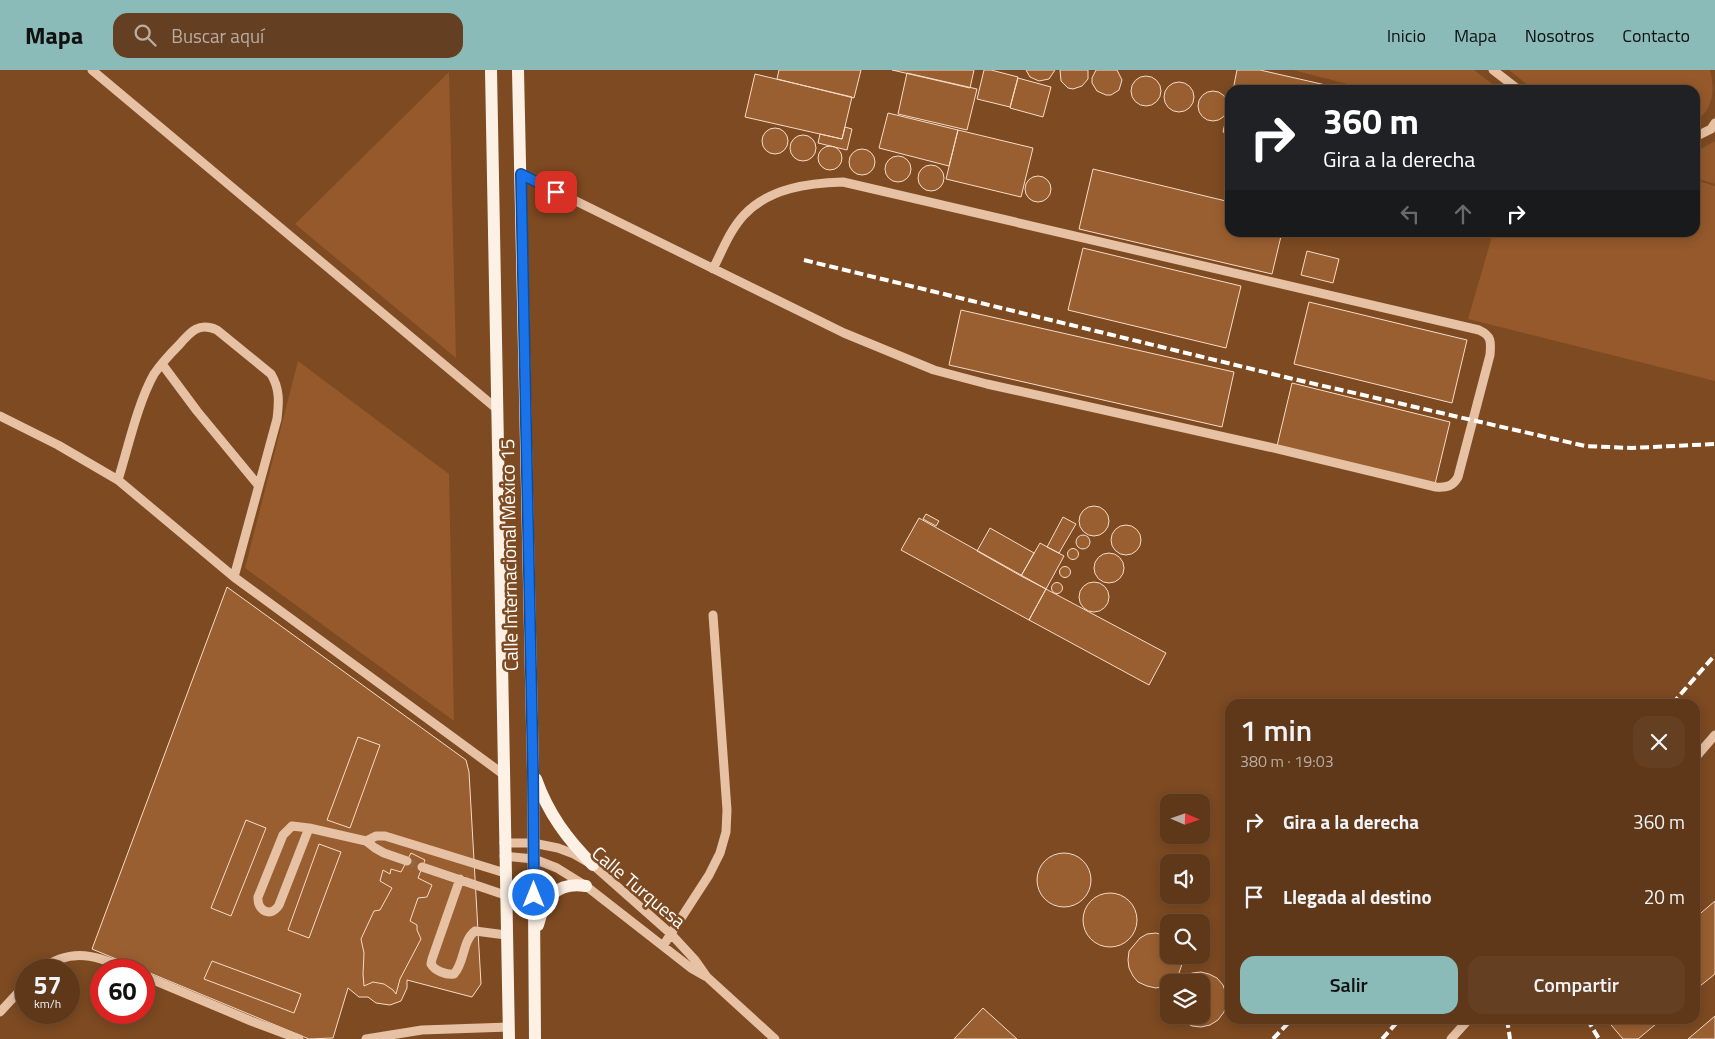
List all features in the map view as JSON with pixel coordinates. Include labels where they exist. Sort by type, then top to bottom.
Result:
[{"type":"main road","name":"Calle Internacional México 15","points":[[491,70],[504,849],[509,1033]]},
{"type":"main road","name":"Calle Internacional México 15","points":[[518,70],[533,771],[535,1039]]},
{"type":"main road","points":[[533,771],[543,798],[556,822],[573,845],[594,865]]},
{"type":"main road","points":[[534,949],[544,903],[553,893],[564,887],[576,884],[586,886]]},
{"type":"street","points":[[92,70],[497,409]]},
{"type":"street","points":[[1493,70],[1512,85]]},
{"type":"street","points":[[1700,134],[1711,129],[1715,123]]},
{"type":"street","points":[[521,174],[844,333],[934,370],[987,384],[1444,488],[1455,483],[1458,477],[1490,355],[1490,340],[1486,334],[1479,330],[843,182],[822,183],[793,188],[777,193],[758,204],[744,214],[733,229],[713,268]]},
{"type":"street","points":[[118,480],[147,388],[162,364],[192,331],[208,326],[217,330],[271,374],[279,394],[277,419],[234,577]]},
{"type":"street","points":[[162,364],[197,411],[258,486]]},
{"type":"street","points":[[0,416],[58,445],[118,480],[234,577],[503,774]]},
{"type":"street","points":[[663,946],[709,875],[720,853],[726,832],[727,810],[713,615]]},
{"type":"street","points":[[1700,752],[1715,735]]},
{"type":"street","points":[[309,828],[279,905],[274,911],[265,911],[260,908],[258,897],[284,835],[292,826],[309,828],[366,841],[384,853],[407,861]]},
{"type":"street","points":[[366,841],[376,836],[385,836],[505,873]]},
{"type":"street","name":"Calle Turquesa","points":[[504,849],[533,843],[558,848],[594,865],[671,934],[695,960],[707,977],[775,1039]]},
{"type":"street","name":"Calle Turquesa","points":[[504,849],[534,858],[557,868],[586,886],[691,968],[707,977]]},
{"type":"street","points":[[422,867],[505,895]]},
{"type":"street","points":[[460,879],[432,958],[432,967],[454,974],[459,968],[468,940],[475,931],[506,935]]},
{"type":"street","points":[[58,959],[73,955],[87,955],[102,959]]},
{"type":"street","points":[[155,981],[299,1039]]},
{"type":"street","points":[[0,1012],[15,996]]},
{"type":"street","points":[[1451,1039],[1464,1024]]},
{"type":"street","points":[[366,1039],[422,1030],[509,1033]]},
{"type":"shaded area","points":[[1293,70],[1474,70],[1494,85],[1352,85]]},
{"type":"shaded area","points":[[1509,70],[1710,70],[1712,98],[1706,111],[1700,117],[1700,85],[1528,85]]},
{"type":"shaded area","points":[[449,72],[456,358],[295,224]]},
{"type":"shaded area","points":[[1715,141],[1715,184],[1700,180],[1700,149]]},
{"type":"shaded area","points":[[1700,182],[1715,186],[1715,381],[1468,319],[1492,237],[1700,237]]},
{"type":"shaded area","points":[[298,361],[449,474],[454,721],[245,568]]},
{"type":"building","points":[[779,70],[861,70],[854,98],[777,79]]},
{"type":"building","points":[[892,70],[974,70],[970,88]]},
{"type":"building","points":[[984,70],[1018,77],[1010,107],[977,99]]},
{"type":"building","points":[[1026,70],[1055,70],[1049,79],[1039,81],[1030,77]]},
{"type":"building","points":[[1060,70],[1088,70],[1088,79],[1082,86],[1073,89],[1068,88],[1061,81]]},
{"type":"building","points":[[1096,70],[1117,70],[1122,80],[1119,90],[1111,95],[1097,91],[1092,83]]},
{"type":"building","points":[[1237,70],[1260,70],[1326,85],[1234,85]]},
{"type":"building","points":[[907,73],[977,89],[967,130],[898,114]]},
{"type":"building","points":[[755,74],[852,97],[842,139],[745,117]]},
{"type":"building","points":[[1146,76],[1157,80],[1161,91],[1157,102],[1146,106],[1135,102],[1131,91],[1135,80]]},
{"type":"building","points":[[1018,78],[1051,87],[1043,117],[1010,108]]},
{"type":"building","points":[[1179,82],[1185,83],[1193,91],[1193,103],[1185,111],[1179,112],[1173,111],[1165,103],[1164,97],[1165,91],[1173,83]]},
{"type":"building","points":[[1207,92],[1219,92],[1225,98],[1225,114],[1219,120],[1207,120],[1199,112],[1199,100]]},
{"type":"building","points":[[888,113],[958,130],[949,166],[879,148]]},
{"type":"building","points":[[845,127],[852,129],[847,150],[818,143],[820,134],[842,139]]},
{"type":"building","points":[[775,128],[784,132],[788,141],[784,150],[775,154],[766,150],[762,141],[766,132]]},
{"type":"building","points":[[958,130],[1033,148],[1021,197],[946,179]]},
{"type":"building","points":[[803,135],[812,139],[816,148],[812,157],[803,161],[794,157],[790,148],[794,139]]},
{"type":"building","points":[[830,146],[835,147],[841,153],[841,163],[835,169],[830,170],[825,169],[819,163],[818,158],[819,153],[825,147]]},
{"type":"building","points":[[862,149],[871,153],[875,162],[871,171],[862,175],[853,171],[849,162],[853,153]]},
{"type":"building","points":[[898,156],[907,160],[911,169],[907,178],[898,182],[889,178],[885,169],[889,160]]},
{"type":"building","points":[[931,165],[940,169],[944,178],[940,187],[931,191],[922,187],[918,178],[922,169]]},
{"type":"building","points":[[1093,169],[1225,201],[1225,237],[1281,237],[1272,274],[1079,229]]},
{"type":"building","points":[[1038,176],[1047,180],[1051,189],[1047,198],[1038,202],[1029,198],[1025,189],[1029,180]]},
{"type":"building","points":[[1083,248],[1241,286],[1226,348],[1068,310]]},
{"type":"building","points":[[1307,251],[1339,259],[1333,283],[1301,275]]},
{"type":"building","points":[[1309,302],[1467,340],[1452,403],[1294,364]]},
{"type":"building","points":[[961,310],[1234,372],[1222,427],[949,365]]},
{"type":"building","points":[[1292,383],[1450,422],[1435,484],[1277,446]]},
{"type":"building","points":[[1094,506],[1105,510],[1109,521],[1105,532],[1094,536],[1083,532],[1079,521],[1083,510]]},
{"type":"building","points":[[926,514],[939,521],[936,526],[923,519]]},
{"type":"building","points":[[1063,517],[1076,524],[1059,553],[1047,547]]},
{"type":"building","points":[[919,518],[1046,589],[1029,620],[901,550]]},
{"type":"building","points":[[1126,525],[1137,529],[1141,540],[1137,551],[1126,555],[1115,551],[1111,540],[1115,529]]},
{"type":"building","points":[[990,528],[1034,553],[1021,576],[977,551]]},
{"type":"building","points":[[1080,535],[1086,535],[1090,542],[1086,549],[1080,549],[1076,545],[1076,539]]},
{"type":"building","points":[[1040,543],[1064,556],[1046,589],[1021,576]]},
{"type":"building","points":[[1071,549],[1075,549],[1078,554],[1077,558],[1071,559],[1068,556],[1068,552]]},
{"type":"building","points":[[1109,553],[1120,557],[1124,568],[1120,579],[1109,583],[1098,579],[1094,568],[1098,557]]},
{"type":"building","points":[[1063,567],[1067,567],[1070,572],[1069,576],[1063,577],[1060,574],[1060,570]]},
{"type":"building","points":[[1094,582],[1105,586],[1109,597],[1105,608],[1094,612],[1083,608],[1079,597],[1083,586]]},
{"type":"building","points":[[1055,583],[1059,583],[1062,588],[1061,592],[1055,593],[1052,590],[1052,586]]},
{"type":"building","points":[[227,587],[466,760],[469,772],[481,984],[472,997],[407,980],[407,988],[401,1001],[390,1005],[376,1003],[368,997],[359,997],[348,988],[333,1038],[309,1039],[155,975],[155,959],[116,959],[92,949]]},
{"type":"building","points":[[1046,589],[1166,653],[1149,685],[1029,620]]},
{"type":"building","points":[[358,737],[380,745],[350,828],[327,820]]},
{"type":"building","points":[[246,820],[266,828],[231,916],[211,908]]},
{"type":"building","points":[[319,844],[341,852],[309,938],[288,930]]},
{"type":"building","points":[[411,853],[425,860],[418,878],[432,885],[427,897],[418,898],[410,921],[417,925],[421,939],[400,979],[396,994],[384,984],[373,982],[364,986],[364,953],[361,939],[374,911],[380,910],[392,888],[380,881],[383,870],[390,874],[391,869],[401,872]]},
{"type":"building","points":[[1064,853],[1074,855],[1083,861],[1089,870],[1091,880],[1089,890],[1083,899],[1074,905],[1064,907],[1054,905],[1045,899],[1039,890],[1037,880],[1039,870],[1045,861],[1054,855]]},
{"type":"building","points":[[1110,893],[1120,895],[1129,901],[1135,910],[1137,920],[1135,930],[1129,939],[1120,945],[1110,947],[1100,945],[1091,939],[1085,930],[1083,920],[1085,910],[1091,901],[1100,895]]},
{"type":"building","points":[[1715,901],[1715,974],[1700,986],[1700,914]]},
{"type":"building","points":[[1147,934],[1160,934],[1160,964],[1182,964],[1178,974],[1160,974],[1160,987],[1156,988],[1138,982],[1129,968],[1129,951],[1140,938]]},
{"type":"building","points":[[212,961],[301,994],[294,1013],[204,979]]},
{"type":"building","points":[[1201,972],[1209,974],[1190,974]]},
{"type":"building","points":[[1210,974],[1217,978],[1223,985],[1225,991],[1224,1012],[1218,1020],[1210,1025],[1192,1026],[1188,1024],[1210,1024]]},
{"type":"building","points":[[983,1008],[1017,1039],[954,1039]]},
{"type":"building","points":[[1715,1016],[1715,1039],[1688,1039]]},
{"type":"building","points":[[1610,1024],[1656,1024],[1638,1039],[1623,1039]]},
{"type":"tunnel","points":[[407,861],[422,867]]},
{"type":"railway","points":[[804,260],[1289,378],[1585,446],[1631,448],[1715,444]]},
{"type":"railway","points":[[1676,699],[1715,655]]},
{"type":"railway","points":[[1273,1039],[1287,1024]]},
{"type":"railway","points":[[1382,1039],[1396,1024]]},
{"type":"railway","points":[[1508,1024],[1510,1039]]},
{"type":"railway","points":[[1590,1024],[1599,1039]]},
{"type":"route","points":[[534,895],[521,174],[556,192]]}]
